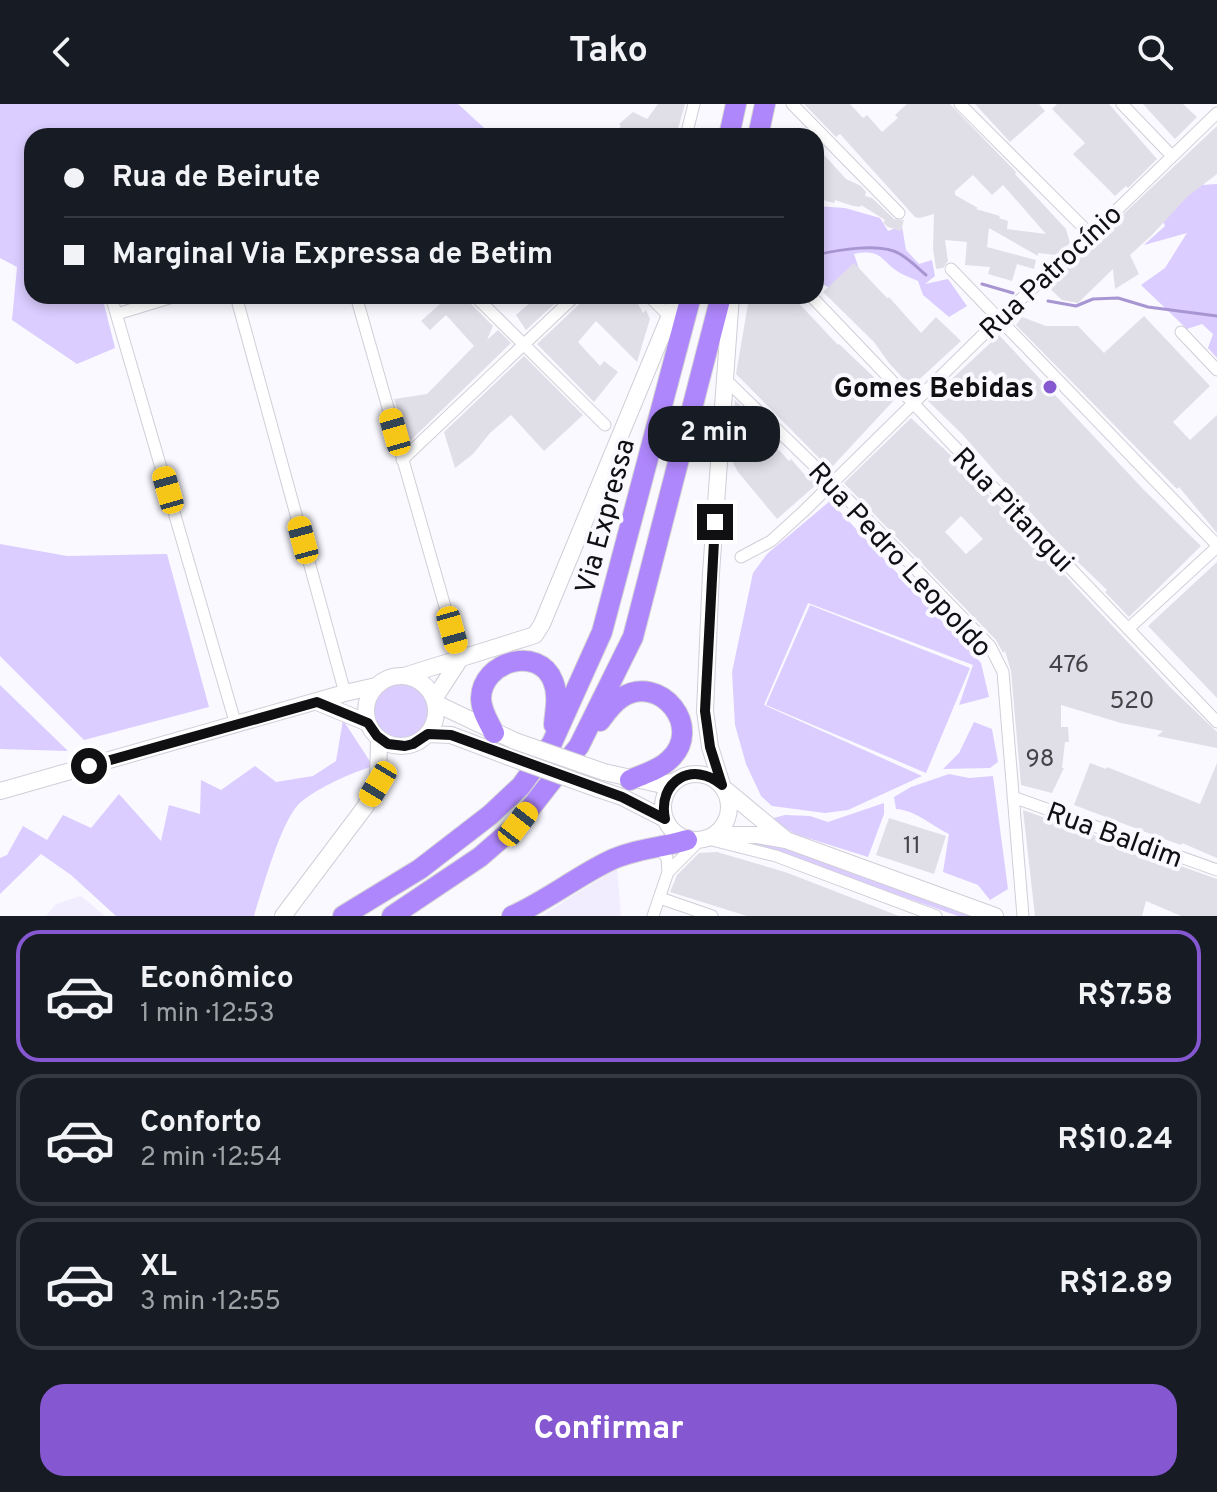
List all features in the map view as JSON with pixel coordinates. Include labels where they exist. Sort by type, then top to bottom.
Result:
[{"type":"highway","points":[[731,128],[736,104]]},
{"type":"highway","points":[[760,128],[765,104]]},
{"type":"highway","name":"Via Expressa","points":[[343,916],[420,869],[490,815],[521,786],[552,743],[602,632],[689,304]]},
{"type":"highway","points":[[579,746],[633,637],[719,304]]},
{"type":"highway","points":[[494,733],[483,710],[481,698],[484,685],[490,674],[500,666],[525,660],[547,671],[554,683],[556,699],[552,743]]},
{"type":"highway","points":[[392,916],[480,857],[518,824],[613,704],[623,696],[636,692],[661,695],[679,714],[683,726],[682,739],[669,761],[630,780]]},
{"type":"highway","points":[[512,916],[609,861],[635,852],[703,839]]},
{"type":"street","points":[[688,128],[694,104]]},
{"type":"street","points":[[792,104],[816,128]]},
{"type":"street","points":[[960,104],[1091,235]]},
{"type":"street","points":[[1122,104],[1171,155]]},
{"type":"street","name":"Rua Patrocínio","points":[[741,557],[771,541],[1217,113]]},
{"type":"street","points":[[824,137],[899,213]]},
{"type":"street","points":[[951,269],[1217,546],[1128,629]]},
{"type":"street","points":[[114,304],[236,725]]},
{"type":"street","points":[[117,314],[150,304]]},
{"type":"street","points":[[238,304],[345,693]]},
{"type":"street","points":[[358,304],[460,659],[435,701],[436,714],[428,734],[413,744],[388,744],[379,739],[368,723],[367,703],[376,686]]},
{"type":"street","points":[[483,304],[605,425]]},
{"type":"street","points":[[402,460],[566,304]]},
{"type":"street","points":[[657,304],[669,316]]},
{"type":"street","points":[[0,791],[376,686],[384,680],[535,635],[674,304]]},
{"type":"street","points":[[668,872],[728,819],[729,799],[710,747],[705,711],[723,377],[730,304]]},
{"type":"street","name":"Rua Pitangui","points":[[819,304],[1217,722]]},
{"type":"street","points":[[1181,332],[1217,370]]},
{"type":"street","name":"Rua Pedro Leopoldo","points":[[723,377],[832,483],[990,646],[1003,672],[1023,916]]},
{"type":"street","points":[[404,676],[422,683],[435,701],[494,733],[512,749],[665,819],[678,835],[776,856],[918,913],[936,916]]},
{"type":"street","points":[[317,702],[368,723]]},
{"type":"street","points":[[428,734],[451,735],[630,780],[658,784],[704,774],[786,840]]},
{"type":"street","points":[[283,916],[365,807],[378,784],[379,739]]},
{"type":"street","points":[[665,819],[664,799],[674,782]]},
{"type":"street","name":"Rua Baldim","points":[[1013,797],[1217,870]]},
{"type":"street","points":[[703,839],[757,835],[786,840],[995,916]]},
{"type":"street","points":[[653,916],[668,872],[667,858],[659,848]]},
{"type":"street","points":[[660,898],[712,916]]},
{"type":"shaded area","points":[[0,104],[458,104],[484,128],[24,128],[24,304],[104,304],[115,348],[77,364],[12,320],[17,267],[0,258]]},
{"type":"shaded area","points":[[1217,184],[1217,358],[1208,348],[1213,334],[1202,324],[1187,329],[1141,285],[1165,268],[1187,233],[1144,245],[1165,226],[1155,202],[1188,186]]},
{"type":"shaded area","points":[[824,207],[845,208],[880,218],[888,231],[902,226],[906,250],[919,264],[932,260],[935,276],[925,284],[948,279],[967,306],[949,317],[923,295],[918,281],[871,253],[854,254],[861,275],[832,290],[824,284]]},
{"type":"shaded area","points":[[830,501],[981,663],[989,697],[959,705],[973,665],[808,603],[764,705],[922,776],[848,810],[825,813],[772,806],[761,796],[746,764],[735,725],[732,672],[753,573],[767,554]]},
{"type":"shaded area","points":[[0,544],[67,556],[167,554],[209,707],[84,740],[0,656]]},
{"type":"shaded area","points":[[810,605],[970,668],[926,773],[766,705]]},
{"type":"shaded area","points":[[401,683],[421,691],[429,711],[421,731],[401,739],[381,731],[373,711],[381,691]]},
{"type":"shaded area","points":[[0,685],[68,751],[0,749]]},
{"type":"shaded area","points":[[343,720],[373,766],[308,796],[294,810],[273,855],[254,916],[116,916],[71,875],[41,854],[0,894],[0,858],[7,855],[23,826],[47,840],[63,815],[91,828],[119,794],[161,841],[169,805],[200,814],[201,780],[221,790],[255,766],[276,782],[313,776],[336,761]]},
{"type":"shaded area","points":[[974,722],[992,729],[998,762],[990,768],[943,769],[959,753]]},
{"type":"shaded area","points":[[949,774],[969,778],[993,776],[1008,889],[990,900],[978,885],[943,872],[949,834],[916,815],[896,809],[894,797],[911,787]]},
{"type":"shaded area","points":[[884,803],[884,814],[868,857],[795,834],[770,819],[785,815],[810,816],[828,822]]},
{"type":"shaded area","points":[[726,840],[779,844],[975,916],[958,916],[774,852]]},
{"type":"shaded area","points":[[617,869],[621,916],[542,916],[572,896]]},
{"type":"shaded area","points":[[81,896],[105,916],[46,916],[56,904]]},
{"type":"building","points":[[658,104],[685,104],[678,128],[619,128],[619,124],[633,112],[647,119]]},
{"type":"building","points":[[804,104],[850,104],[863,118],[867,115],[882,132],[898,118],[895,115],[907,104],[950,104],[1066,229],[1070,243],[1056,255],[1038,253],[1038,256],[989,228],[987,247],[1036,260],[1034,269],[1017,264],[1012,281],[988,274],[990,267],[965,265],[967,242],[945,240],[948,261],[943,268],[936,269],[934,214],[915,217],[840,134],[836,137]],"holes":[[[973,175],[992,195],[1003,185],[1046,234],[1007,229],[1008,221],[976,209],[955,195],[955,191]]]},
{"type":"building","points":[[975,104],[1039,104],[1045,111],[1010,142]]},
{"type":"building","points":[[1057,104],[1109,104],[1157,159],[1128,188],[1126,186],[1115,196],[1073,154],[1085,143],[1052,109]]},
{"type":"building","points":[[1143,104],[1183,104],[1197,117],[1175,139]]},
{"type":"building","points":[[1217,126],[1217,174],[1187,197],[1130,255],[1139,274],[1115,289],[1113,269],[1078,303],[1062,300],[1047,286]]},
{"type":"building","points":[[824,155],[846,179],[861,186],[866,192],[865,196],[872,198],[894,219],[904,220],[901,231],[888,227],[883,223],[885,220],[861,205],[853,206],[835,200],[834,203],[824,200]]},
{"type":"building","points":[[854,263],[921,333],[936,317],[961,341],[911,387],[874,342],[824,291]]},
{"type":"building","points":[[440,304],[471,304],[493,326],[487,340],[498,330],[511,343],[409,442],[394,399],[427,394],[474,346],[446,315],[430,330],[421,321]]},
{"type":"building","points":[[529,304],[554,304],[526,330],[516,315]]},
{"type":"building","points":[[580,304],[638,304],[643,313],[646,310],[650,319],[637,362],[596,321],[578,342],[600,366],[604,361],[618,372],[594,402],[537,344]]},
{"type":"building","points":[[748,304],[800,304],[838,345],[896,398],[830,469],[736,374]]},
{"type":"building","points":[[1144,316],[1210,386],[1173,422],[1190,440],[1217,415],[1217,533],[1179,487],[1177,489],[1016,325],[1022,317],[1046,326],[1078,326],[1104,353]]},
{"type":"building","points":[[999,335],[1143,489],[1201,546],[1129,617],[1105,592],[1107,590],[1055,540],[962,434],[928,401]],"holes":[[[990,370],[1003,384],[988,397],[976,384]]]},
{"type":"building","points":[[524,356],[583,415],[544,451],[511,415],[455,468],[444,432]]},
{"type":"building","points":[[735,400],[789,461],[791,459],[804,474],[807,472],[817,484],[777,519],[738,472],[730,457]]},
{"type":"building","points":[[911,418],[958,462],[1171,688],[1217,732],[1217,748],[1157,736],[1163,731],[1121,723],[1061,705],[1061,727],[1068,727],[1069,742],[1065,742],[1064,768],[1052,793],[1021,785],[1011,671],[1005,651],[1003,653],[996,640],[844,483]],"holes":[[[961,516],[983,539],[966,554],[945,532]]]},
{"type":"building","points":[[1217,562],[1217,698],[1148,626]]},
{"type":"building","points":[[1090,763],[1200,804],[1217,763],[1217,858],[1074,805]]},
{"type":"building","points":[[1023,810],[1217,879],[1217,916],[1181,916],[1146,901],[1142,916],[1035,916]]},
{"type":"building","points":[[889,818],[946,836],[934,874],[876,855]]},
{"type":"building","points":[[717,852],[785,872],[899,916],[747,916],[670,892],[677,875],[699,853]]},
{"type":"waterway","points":[[824,253],[847,249],[892,250],[926,275]]},
{"type":"waterway","points":[[982,284],[1013,293]]},
{"type":"waterway","points":[[1048,301],[1076,306],[1093,299],[1118,298],[1148,307],[1217,316]]},
{"type":"place","name":"Gomes Bebidas","points":[[1050,387]]},
{"type":"route","points":[[89,766],[317,702],[368,723],[377,736],[388,744],[405,746],[428,734],[451,735],[622,797],[665,819],[664,799],[674,782],[693,774],[704,774],[722,785],[710,747],[705,711],[715,522]]}]
